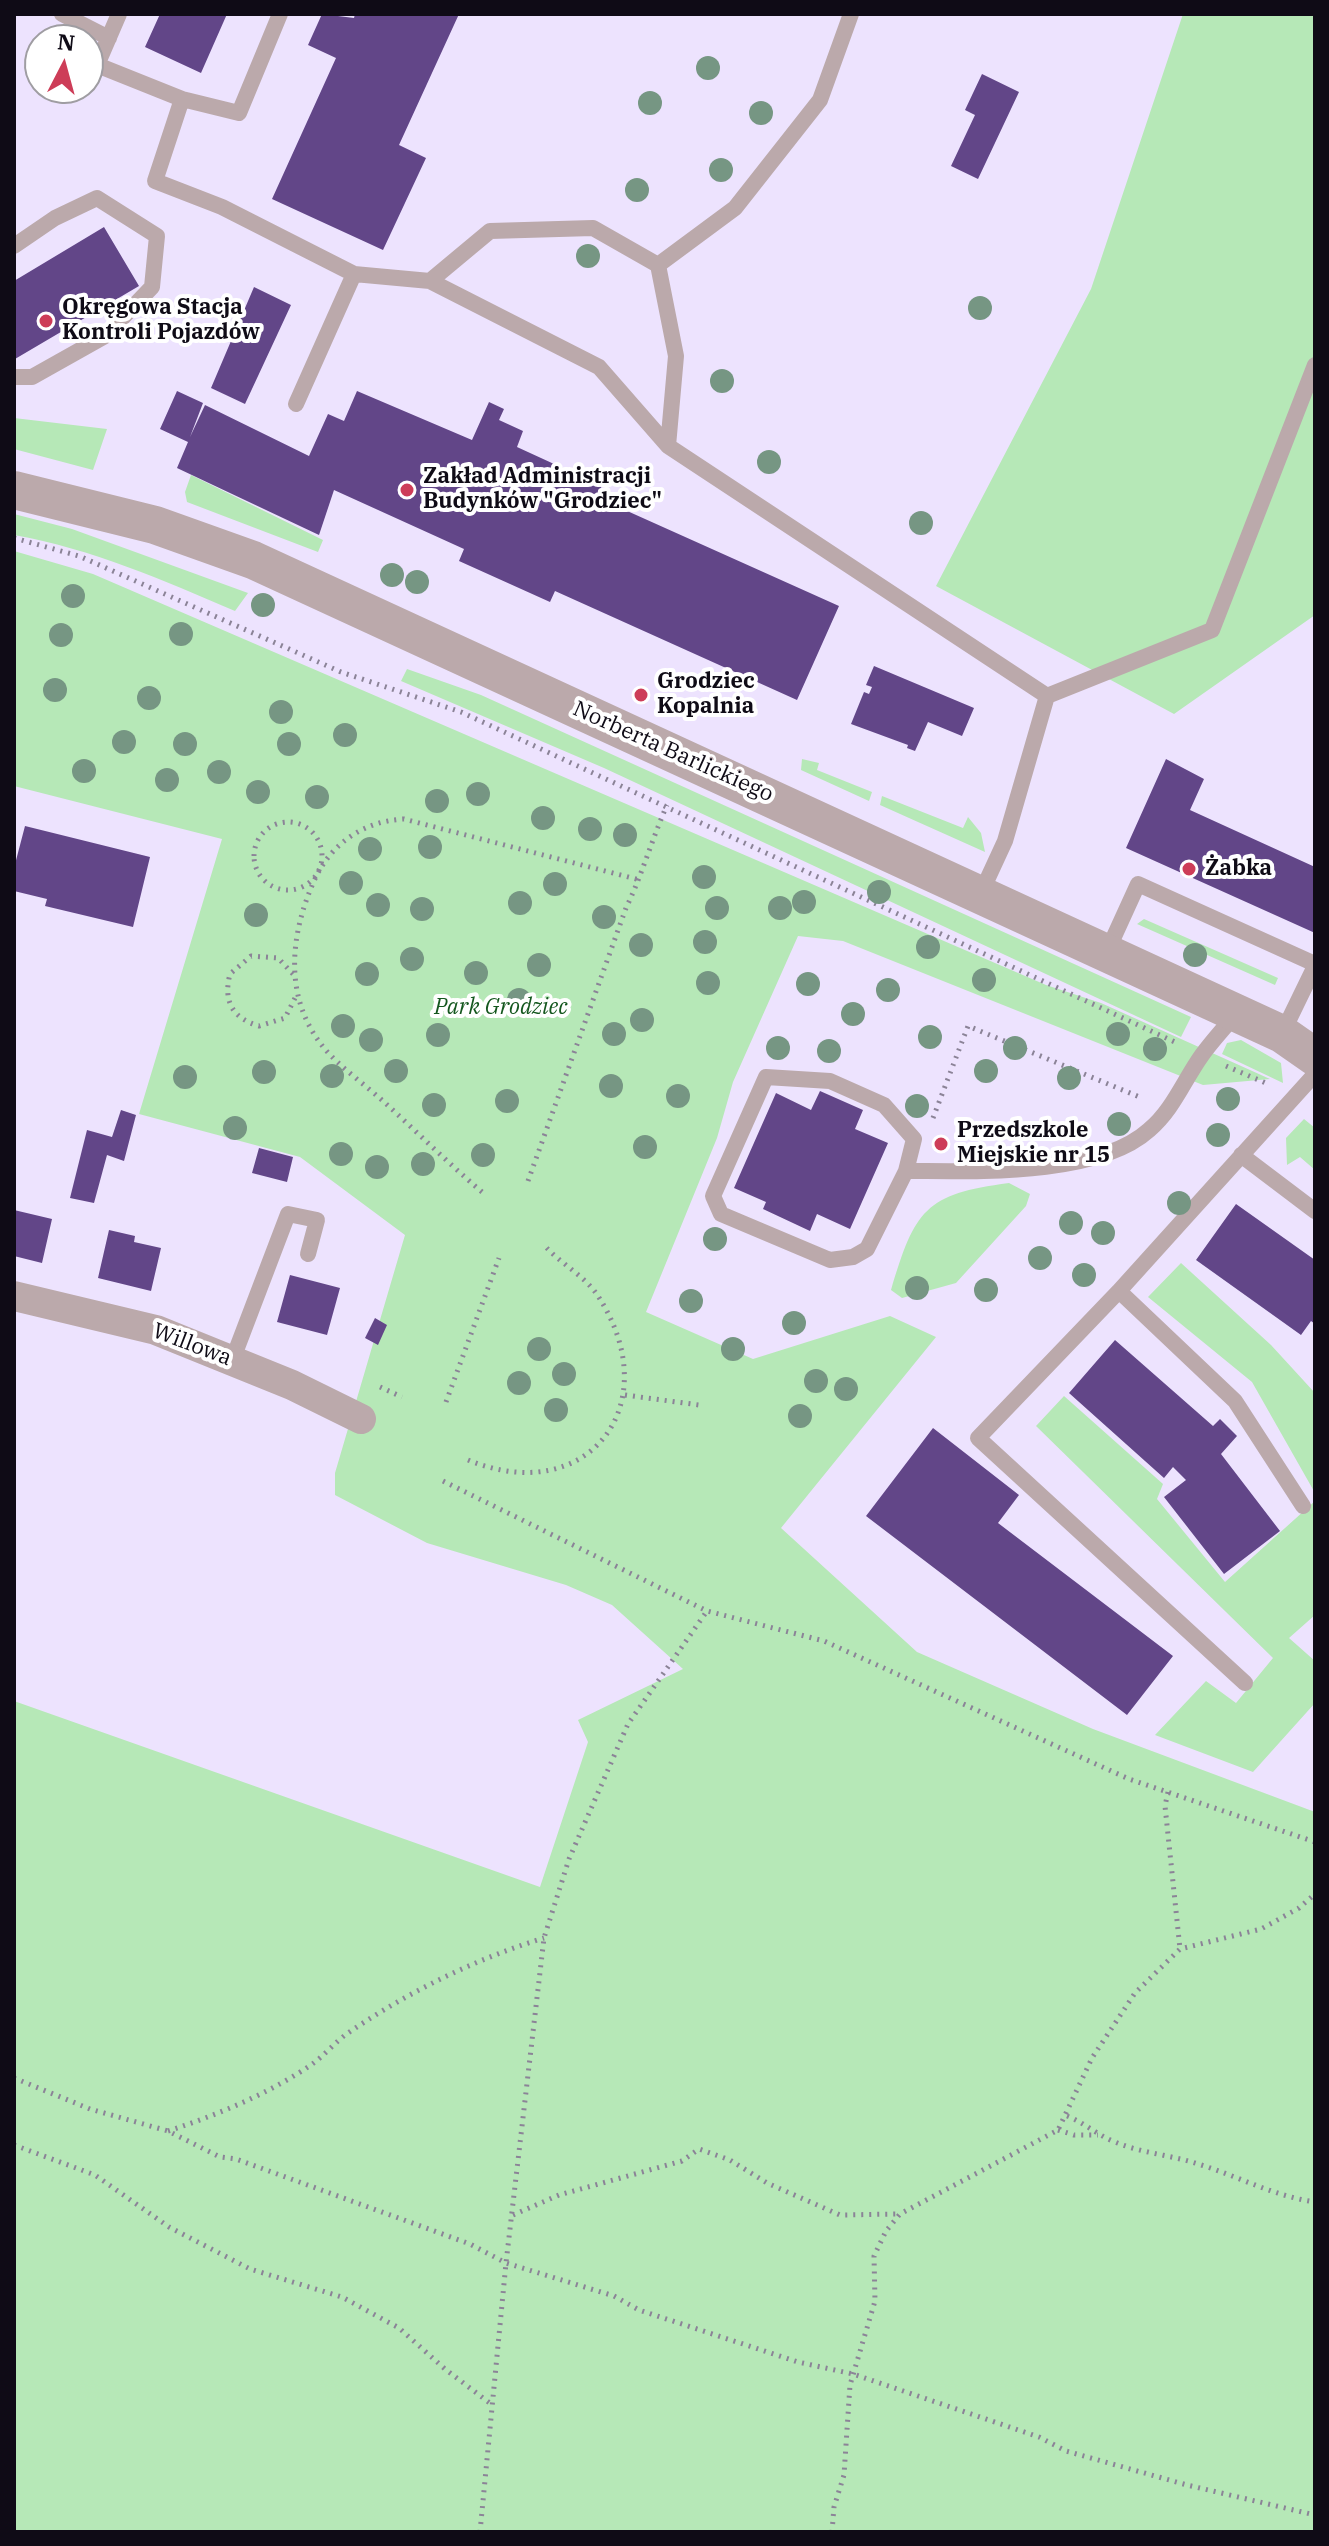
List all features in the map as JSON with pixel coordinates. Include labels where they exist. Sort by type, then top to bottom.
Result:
[{"type":"street","name":"Norberta Barlickiego","points":[[14,490],[155,525],[253,560],[981,893],[1282,1034],[1315,1057]]},
{"type":"street","name":"Willowa","points":[[14,1296],[156,1330],[361,1419]]},
{"type":"lane","points":[[62,14],[109,38]]},
{"type":"lane","points":[[119,14],[97,65],[182,99],[239,113],[280,14]]},
{"type":"lane","points":[[658,265],[735,208],[820,100],[851,14]]},
{"type":"lane","points":[[182,99],[155,181],[222,207],[354,274],[430,281],[599,367],[668,446],[1047,696]]},
{"type":"lane","points":[[14,246],[55,218],[97,198],[157,236],[152,287],[105,336],[32,377],[14,377]]},
{"type":"lane","points":[[430,281],[490,231],[593,228],[658,265],[676,356],[668,446]]},
{"type":"lane","points":[[296,404],[354,274]]},
{"type":"lane","points":[[1047,696],[1212,630],[1314,368]]},
{"type":"lane","points":[[981,893],[1005,841],[1047,696]]},
{"type":"lane","points":[[1107,952],[1138,884],[1315,965],[1282,1034]]},
{"type":"lane","points":[[906,1171],[1066,1165],[1108,1153],[1147,1132],[1169,1109],[1202,1055],[1237,1013]]},
{"type":"lane","points":[[1245,1683],[978,1438],[1119,1291],[1315,1074]]},
{"type":"lane","points":[[766,1077],[830,1081],[884,1105],[914,1139],[906,1171],[867,1249],[853,1257],[830,1260],[721,1214],[713,1196],[766,1077]]},
{"type":"lane","points":[[1241,1155],[1315,1211]]},
{"type":"lane","points":[[232,1361],[288,1214],[317,1220],[308,1254]]},
{"type":"lane","points":[[1119,1291],[1235,1401],[1303,1506]]},
{"type":"path","points":[[14,538],[79,556],[341,672],[428,698],[667,805],[1279,1089],[1292,1100]]},
{"type":"path","points":[[528,1181],[626,908],[640,880],[642,862],[667,805]]},
{"type":"path","points":[[482,1192],[325,1049],[305,1016],[294,977],[295,936],[318,872],[321,846],[304,826],[279,823],[258,840],[254,853],[256,866],[272,886],[298,889],[318,872],[350,835],[379,820],[404,819],[640,880]]},
{"type":"path","points":[[294,977],[278,958],[251,956],[230,974],[228,1001],[235,1014],[259,1026],[285,1018],[298,993]]},
{"type":"path","points":[[914,1139],[928,1130],[968,1026],[1169,1109]]},
{"type":"path","points":[[468,1460],[504,1473],[524,1475],[561,1465],[594,1450],[609,1435],[625,1395],[618,1340],[598,1296],[545,1246]]},
{"type":"path","points":[[446,1402],[499,1258]]},
{"type":"path","points":[[625,1395],[699,1405]]},
{"type":"path","points":[[443,1481],[707,1611],[824,1641],[1129,1779],[1315,1842]]},
{"type":"path","points":[[480,2532],[506,2263],[544,1938],[569,1859],[628,1724],[707,1611]]},
{"type":"path","points":[[1168,1792],[1165,1806],[1180,1949]]},
{"type":"path","points":[[832,2532],[834,2507],[844,2475],[853,2374],[875,2301],[874,2256],[886,2231],[900,2214],[1058,2130],[1092,2058],[1135,1993],[1180,1949],[1261,1929],[1299,1908],[1315,1894]]},
{"type":"path","points":[[168,2131],[272,2087],[313,2063],[346,2034],[416,1992],[495,1953],[544,1938]]},
{"type":"path","points":[[14,2078],[90,2109],[168,2131],[220,2157],[236,2159],[470,2244],[506,2263],[614,2296],[639,2310],[798,2362],[853,2374],[1039,2437],[1066,2451],[1187,2485],[1315,2515]]},
{"type":"path","points":[[1067,2116],[1088,2124],[1098,2135]]},
{"type":"path","points":[[1058,2130],[1074,2135],[1098,2135],[1219,2171],[1279,2195],[1315,2202]]},
{"type":"path","points":[[14,2145],[95,2175],[169,2227],[250,2269],[354,2303],[399,2328],[445,2369],[492,2404]]},
{"type":"path","points":[[512,2215],[559,2195],[682,2161],[699,2149],[730,2160],[767,2183],[840,2215],[900,2214]]},
{"type":"green space","points":[[1183,14],[1315,14],[1315,615],[1174,714],[936,586],[1091,289]]},
{"type":"green space","points":[[14,418],[107,429],[93,470],[14,449]]},
{"type":"green space","points":[[191,475],[323,540],[318,552],[187,502],[185,492]]},
{"type":"green space","points":[[14,514],[72,529],[248,593],[235,611],[99,557],[14,535]]},
{"type":"green space","name":"Park Grodziec","points":[[14,551],[93,574],[1046,985],[1101,1003],[1270,1079],[1203,1085],[843,941],[798,936],[733,1082],[717,1138],[646,1312],[753,1359],[890,1316],[936,1337],[781,1528],[917,1652],[1093,1729],[1315,1812],[1315,2532],[14,2532],[14,1701],[540,1887],[588,1742],[578,1720],[683,1669],[612,1605],[566,1585],[427,1543],[335,1495],[335,1473],[405,1235],[300,1157],[139,1114],[222,839],[14,786]]},
{"type":"green space","points":[[407,669],[481,695],[1191,1017],[1181,1037],[604,768],[401,681]]},
{"type":"green space","points":[[802,759],[819,763],[817,770],[872,792],[869,801],[801,770]]},
{"type":"green space","points":[[882,796],[963,828],[968,817],[981,833],[985,852],[880,805]]},
{"type":"green space","points":[[1144,919],[1278,978],[1275,985],[1137,924]]},
{"type":"green space","points":[[1241,1040],[1281,1063],[1283,1083],[1222,1054],[1227,1043]]},
{"type":"green space","points":[[1304,1119],[1315,1128],[1315,1170],[1300,1157],[1287,1165],[1286,1138]]},
{"type":"green space","points":[[1009,1183],[1030,1194],[1026,1206],[956,1283],[902,1298],[891,1290],[908,1241],[928,1211],[958,1193]]},
{"type":"green space","points":[[1181,1263],[1271,1345],[1315,1393],[1315,1493],[1252,1382],[1148,1297]]},
{"type":"green space","points":[[1064,1396],[1163,1484],[1157,1499],[1225,1582],[1315,1501],[1315,1615],[1289,1638],[1315,1661],[1315,1703],[1253,1772],[1155,1735],[1206,1681],[1236,1703],[1273,1658],[1036,1426]]},
{"type":"building","points":[[160,14],[227,14],[201,73],[145,47]]},
{"type":"building","points":[[322,14],[354,18],[355,14],[459,14],[399,145],[426,158],[383,250],[272,199],[336,58],[308,45]]},
{"type":"building","points":[[982,74],[1019,92],[978,179],[951,166],[975,115],[965,110]]},
{"type":"building","name":"Okręgowa Stacja Kontroli Pojazdów","points":[[104,227],[139,286],[15,359],[14,281]]},
{"type":"building","points":[[254,287],[291,305],[245,404],[211,388]]},
{"type":"building","points":[[177,391],[203,403],[190,437],[205,405],[309,456],[328,414],[344,421],[357,391],[472,440],[489,402],[504,409],[499,420],[523,431],[517,447],[602,486],[596,497],[839,606],[797,700],[555,591],[550,602],[459,561],[464,549],[334,490],[319,535],[177,468],[188,442],[160,429]]},
{"type":"building","points":[[874,666],[974,708],[962,736],[928,722],[915,751],[907,748],[908,745],[851,724],[864,692],[869,694],[872,687],[866,685]]},
{"type":"building","points":[[1166,759],[1204,779],[1190,810],[1315,867],[1315,933],[1126,848]]},
{"type":"building","points":[[25,826],[150,857],[133,927],[45,906],[47,899],[14,891],[14,868]]},
{"type":"building","points":[[820,1091],[863,1110],[855,1129],[888,1143],[850,1229],[817,1214],[810,1231],[763,1209],[766,1202],[734,1188],[776,1093],[811,1110]]},
{"type":"building","points":[[121,1110],[136,1115],[124,1161],[107,1155],[94,1203],[70,1198],[87,1130],[112,1137]]},
{"type":"building","points":[[259,1148],[293,1157],[287,1182],[252,1173]]},
{"type":"building","points":[[1236,1204],[1315,1260],[1315,1324],[1311,1321],[1301,1335],[1196,1260]]},
{"type":"building","points":[[14,1210],[52,1219],[42,1263],[14,1256]]},
{"type":"building","points":[[109,1230],[135,1236],[134,1242],[161,1248],[151,1291],[98,1278]]},
{"type":"building","points":[[290,1275],[340,1288],[327,1335],[277,1322]]},
{"type":"building","points":[[375,1318],[387,1325],[378,1345],[365,1338]]},
{"type":"building","points":[[1115,1340],[1213,1426],[1220,1419],[1237,1436],[1221,1454],[1280,1531],[1224,1574],[1164,1497],[1186,1480],[1173,1467],[1164,1478],[1069,1393]]},
{"type":"building","points":[[933,1428],[1019,1495],[998,1523],[1173,1656],[1127,1715],[866,1516]]},
{"type":"place","name":"Okręgowa Stacja Kontroli Pojazdów","points":[[46,321]]},
{"type":"place","name":"Zakład Administracji Budynków \"Grodziec\"","points":[[407,490]]},
{"type":"place","name":"Grodziec Kopalnia","points":[[641,695]]},
{"type":"place","name":"Żabka","points":[[1189,869]]},
{"type":"place","name":"Przedszkole Miejskie nr 15","points":[[941,1144]]}]
